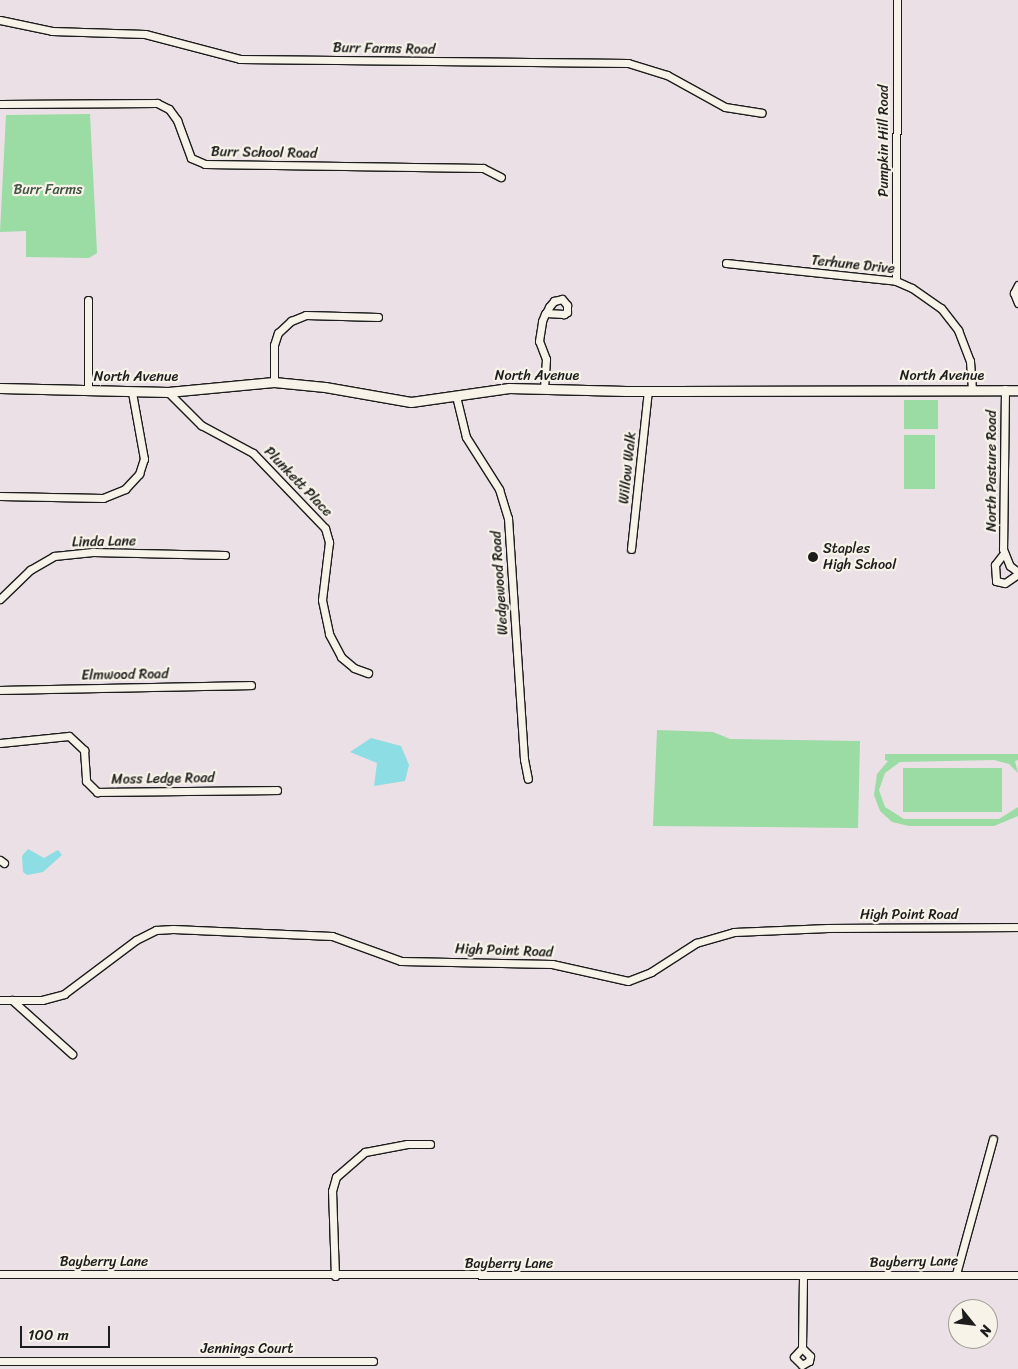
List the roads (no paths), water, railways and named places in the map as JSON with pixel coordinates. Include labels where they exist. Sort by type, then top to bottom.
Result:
[{"type":"street","name":"Pumpkin Hill Road","points":[[896,281],[897,0]]},
{"type":"street","name":"Burr Farms Road","points":[[0,20],[52,30],[145,34],[240,59],[628,63],[668,75],[725,106],[762,114]]},
{"type":"street","name":"Burr School Road","points":[[0,104],[157,103],[169,109],[178,120],[191,158],[205,164],[483,168],[501,177]]},
{"type":"street","name":"Terhune Drive","points":[[726,263],[896,281],[924,295],[950,318],[965,341],[972,389]]},
{"type":"street","points":[[1018,286],[1014,293],[1018,303]]},
{"type":"street","points":[[88,300],[88,390]]},
{"type":"street","points":[[544,388],[546,359],[539,341],[546,313]]},
{"type":"street","points":[[274,382],[274,345],[278,334],[291,321],[306,315],[378,317]]},
{"type":"street","name":"North Avenue","points":[[0,388],[168,392],[274,382],[325,387],[411,402],[491,389],[544,388],[648,391],[1018,390]]},
{"type":"street","name":"North Pasture Road","points":[[1004,553],[995,565],[996,581],[1005,583],[1018,573],[1010,566],[1004,553],[1005,389]]},
{"type":"street","name":"Willow Walk","points":[[631,549],[648,391]]},
{"type":"street","points":[[0,496],[103,498],[125,488],[139,474],[144,459],[132,392]]},
{"type":"street","name":"Plunkett Place","points":[[168,392],[201,425],[253,453],[325,528],[329,542],[322,600],[329,634],[341,657],[354,668],[368,673]]},
{"type":"street","name":"Wedgewood Road","points":[[456,396],[466,437],[499,490],[508,518],[524,759],[528,779]]},
{"type":"street","name":"Linda Lane","points":[[0,599],[30,570],[54,556],[93,552],[225,555]]},
{"type":"street","name":"Elmwood Road","points":[[0,690],[251,685]]},
{"type":"street","name":"Moss Ledge Road","points":[[0,743],[69,736],[84,750],[86,781],[97,792],[277,790]]},
{"type":"street","name":"High Point Road","points":[[0,1000],[42,1000],[64,994],[136,940],[156,930],[173,929],[332,936],[401,961],[552,964],[628,981],[651,972],[696,943],[734,932],[821,928],[1018,927]]},
{"type":"street","points":[[12,1000],[72,1054]]},
{"type":"street","points":[[956,1274],[993,1139]]},
{"type":"street","points":[[335,1276],[332,1191],[336,1178],[365,1152],[407,1144],[430,1144]]},
{"type":"street","name":"Bayberry Lane","points":[[0,1274],[803,1277],[956,1274],[1018,1276]]},
{"type":"street","points":[[802,1348],[803,1277]]},
{"type":"street","name":"Jennings Court","points":[[0,1361],[373,1362]]},
{"type":"water","points":[[371,738],[401,746],[409,765],[405,781],[374,786],[377,763],[350,752]]},
{"type":"water","points":[[28,849],[44,858],[58,850],[62,855],[43,872],[27,875],[23,872],[22,856]]},
{"type":"place","name":"Staples High School","points":[[813,557]]},
{"type":"park label","name":"Burr Farms","points":[[48,190]]}]
